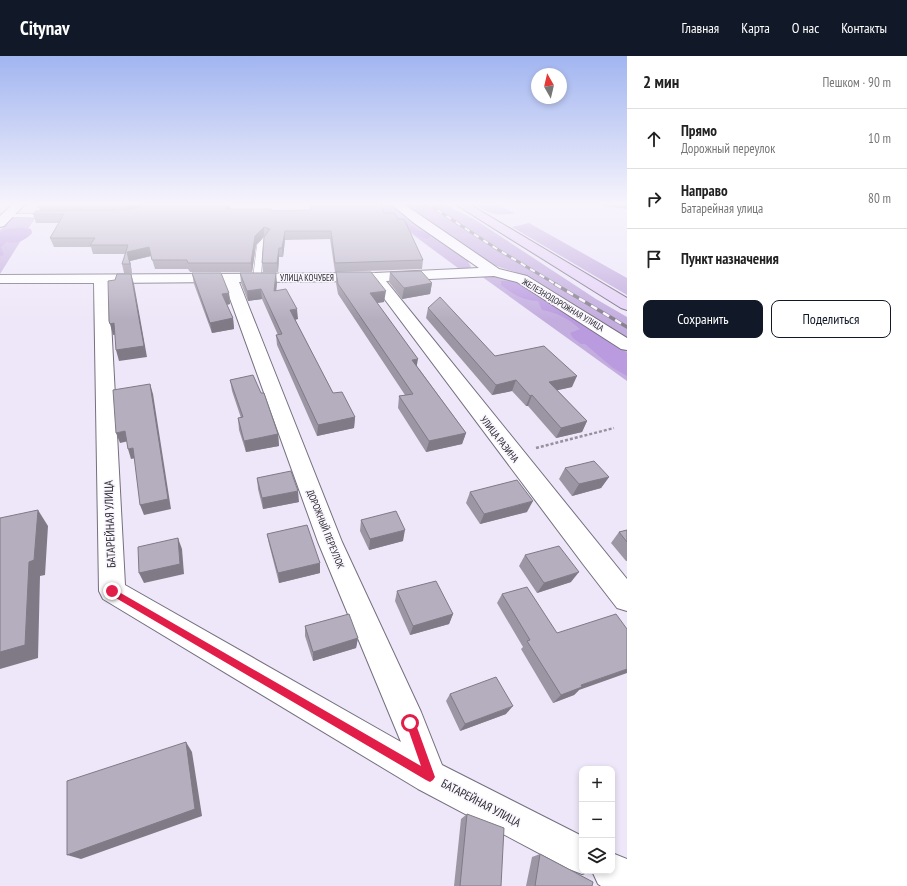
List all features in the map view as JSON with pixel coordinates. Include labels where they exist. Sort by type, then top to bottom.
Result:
[{"type":"main road","points":[[525,243],[627,305]]},
{"type":"street","name":"ЖЕЛЕЗНОДОРОЖНАЯ УЛИЦА","points":[[451,243],[494,272],[522,279],[550,295],[627,345]]},
{"type":"street","name":"УЛИЦА КОЧУБЕЯ","points":[[0,279],[375,278],[494,272]]},
{"type":"street","name":"БАТАРЕЙНАЯ УЛИЦА","points":[[102,278],[112,591],[430,777],[579,854]]},
{"type":"street","name":"ДОРОЖНЫЙ ПЕРЕУЛОК","points":[[230,278],[330,542],[410,723],[430,777]]},
{"type":"street","name":"УЛИЦА РАЗИНА","points":[[375,278],[627,599]]},
{"type":"street","points":[[615,873],[627,880]]},
{"type":"lane","points":[[257,278],[260,245],[262,243]]},
{"type":"path","points":[[512,454],[614,428]]},
{"type":"shaded area","points":[[0,243],[20,243],[0,274]]},
{"type":"shaded area","points":[[0,243],[6,243],[1,247],[4,255],[0,256]]},
{"type":"shaded area","points":[[424,243],[447,243],[465,256],[471,267],[465,270],[458,268]]},
{"type":"shaded area","points":[[456,243],[510,243],[596,299],[627,317],[627,341],[530,280],[515,272],[484,262]]},
{"type":"shaded area","points":[[539,243],[564,243],[627,278],[627,295]]},
{"type":"shaded area","points":[[496,275],[518,280],[627,349],[627,381],[481,276]]},
{"type":"shaded area","points":[[501,281],[513,281],[521,284],[622,349],[627,353],[627,376],[613,368],[585,344],[581,344],[573,338],[570,333],[580,329],[576,325],[557,314],[542,310],[538,301],[523,298],[514,294],[501,285]]},
{"type":"building","points":[[92,243],[254,243],[251,263],[188,263],[187,260],[152,260],[149,247],[127,252],[130,264],[122,264],[128,245],[90,245]]},
{"type":"building","points":[[264,243],[283,243],[282,248],[279,248],[277,263],[262,263]]},
{"type":"building","points":[[332,243],[415,243],[423,260],[335,263]]},
{"type":"building","points":[[421,271],[432,283],[404,288],[390,272]]},
{"type":"building","points":[[336,272],[371,272],[386,291],[370,293],[418,359],[412,360],[466,433],[429,441],[399,396],[413,394],[338,284]]},
{"type":"building","points":[[192,273],[221,273],[229,293],[222,294],[233,318],[210,323]]},
{"type":"building","points":[[240,273],[276,273],[274,291],[286,289],[297,309],[290,310],[333,393],[342,392],[355,417],[318,425],[276,335],[282,334],[261,289],[247,291]]},
{"type":"building","points":[[117,274],[131,274],[144,346],[116,350],[114,323],[110,324],[109,321],[108,281],[115,280]]},
{"type":"building","points":[[440,297],[495,356],[544,346],[577,376],[549,382],[587,421],[561,428],[532,395],[530,396],[516,380],[496,385],[428,308]]},
{"type":"building","points":[[253,375],[261,393],[264,393],[278,434],[244,441],[238,418],[243,417],[230,380]]},
{"type":"building","points":[[150,384],[168,499],[140,505],[133,448],[128,449],[125,431],[116,433],[113,390]]},
{"type":"building","points":[[594,461],[609,477],[579,484],[565,468]]},
{"type":"building","points":[[291,471],[298,491],[262,498],[257,478]]},
{"type":"building","points":[[517,480],[533,501],[484,514],[470,492]]},
{"type":"building","points":[[38,510],[34,560],[29,562],[25,645],[0,652],[0,518]]},
{"type":"building","points":[[396,511],[405,530],[370,539],[361,520]]},
{"type":"building","points":[[307,525],[320,563],[278,573],[267,534]]},
{"type":"building","points":[[627,530],[627,542],[619,532]]},
{"type":"building","points":[[178,538],[180,564],[139,573],[138,547]]},
{"type":"building","points":[[559,546],[579,572],[544,583],[525,555]]},
{"type":"building","points":[[436,581],[453,614],[413,626],[397,591]]},
{"type":"building","points":[[527,587],[557,633],[616,614],[627,629],[627,669],[581,685],[582,687],[561,695],[527,641],[530,640],[502,594]]},
{"type":"building","points":[[349,614],[358,638],[313,652],[305,626]]},
{"type":"building","points":[[496,677],[513,706],[465,724],[450,694]]},
{"type":"building","points":[[186,742],[195,809],[67,855],[67,781]]},
{"type":"building","points":[[467,814],[504,828],[501,886],[460,886]]},
{"type":"building","points":[[540,854],[593,882],[592,886],[535,886]]},
{"type":"railway","points":[[487,243],[557,285]]},
{"type":"railway","points":[[555,284],[627,327]]},
{"type":"route","points":[[112,591],[430,777],[410,723]]}]
